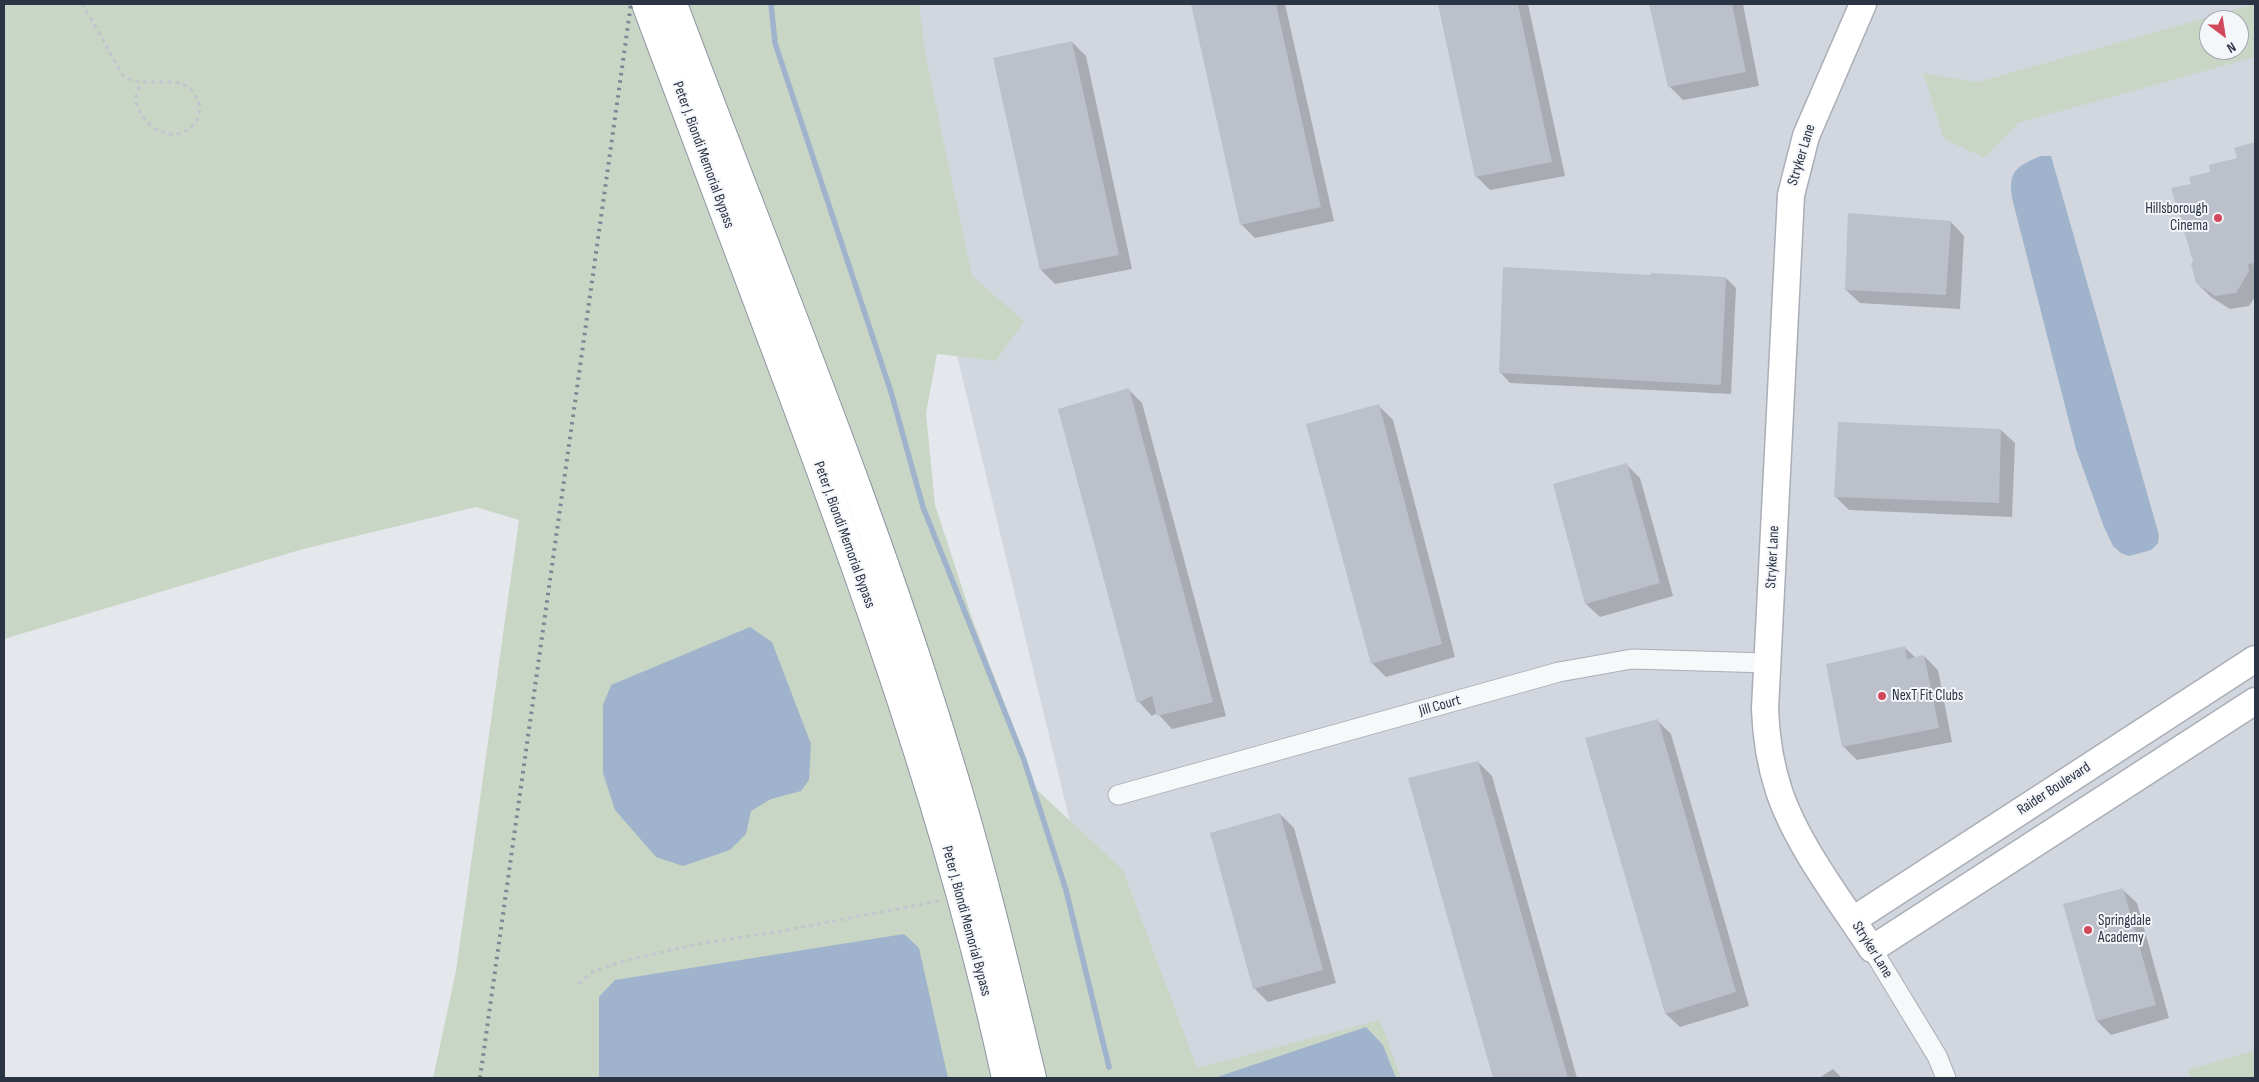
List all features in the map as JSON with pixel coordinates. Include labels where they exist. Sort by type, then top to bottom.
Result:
[{"type":"highway","name":"Peter J. Biondi Memorial Bypass","points":[[646,4],[823,475],[893,673],[936,809],[1006,1078]]},
{"type":"highway","name":"Peter J. Biondi Memorial Bypass","points":[[673,4],[828,410],[900,610],[950,762],[978,857],[1003,952],[1032,1078]]},
{"type":"street","name":"Stryker Lane","points":[[1863,4],[1806,136],[1792,185],[1766,729],[1770,760],[1780,793],[1793,822],[1814,860],[1872,949],[1937,1056],[1946,1078]]},
{"type":"street","name":"Jill Court","points":[[1118,794],[1559,672],[1597,664],[1632,659],[1768,663]]},
{"type":"street","name":"Raider Boulevard","points":[[1853,920],[2255,659]]},
{"type":"street","points":[[1872,949],[2255,701]]},
{"type":"path","points":[[82,4],[124,76],[140,83],[169,81],[185,85],[198,100],[201,111],[199,120],[179,134],[167,134],[149,125],[136,101],[140,83]]},
{"type":"path","points":[[579,984],[592,972],[623,962],[698,944],[925,904]]},
{"type":"shaded area","points":[[872,4],[2255,4],[2255,1078],[1132,1078]]},
{"type":"green space","points":[[4,4],[631,4],[645,42],[651,4],[919,4],[926,58],[972,276],[1024,321],[996,361],[937,354],[926,413],[935,505],[972,618],[1037,790],[1123,870],[1197,1068],[1380,1020],[1401,1078],[433,1078],[456,971],[519,520],[476,507],[303,549],[4,639]]},
{"type":"green space","points":[[2255,4],[2255,57],[2249,59],[2249,10],[2234,10]]},
{"type":"green space","points":[[2199,20],[2199,60],[2244,60],[2018,123],[1985,158],[1944,139],[1923,73],[1978,82]]},
{"type":"green space","points":[[2255,1050],[2255,1078],[2190,1078],[2188,1070]]},
{"type":"water","points":[[2040,156],[2051,156],[2159,535],[2158,543],[2151,550],[2129,556],[2121,553],[2113,546],[2104,527],[2076,449],[2012,198],[2011,181],[2013,175],[2025,163]]},
{"type":"water","points":[[750,627],[772,642],[811,744],[809,780],[801,791],[771,799],[751,811],[746,834],[730,850],[683,866],[656,857],[615,810],[603,773],[603,705],[611,685]]},
{"type":"water","points":[[904,934],[919,948],[948,1078],[599,1078],[599,997],[615,980]]},
{"type":"water","points":[[1366,1027],[1383,1045],[1396,1078],[1214,1078]]},
{"type":"building","points":[[1191,4],[1276,4],[1321,207],[1240,225]]},
{"type":"building","points":[[1438,4],[1518,4],[1552,162],[1475,177]]},
{"type":"building","points":[[1649,4],[1732,4],[1746,72],[1668,87]]},
{"type":"building","points":[[1072,41],[1119,255],[1040,270],[993,58]]},
{"type":"building","name":"Hillsborough Cinema","points":[[2255,142],[2255,263],[2248,264],[2249,271],[2236,293],[2215,296],[2196,283],[2191,264],[2193,261],[2171,188],[2191,184],[2189,177],[2210,172],[2209,165],[2237,158],[2234,148]]},
{"type":"building","points":[[1848,213],[1951,221],[1946,295],[1845,290]]},
{"type":"building","points":[[1503,267],[1726,277],[1721,385],[1499,373]]},
{"type":"building","points":[[1129,388],[1213,702],[1157,716],[1152,696],[1137,703],[1058,409]]},
{"type":"building","points":[[1379,404],[1442,644],[1371,664],[1306,424]]},
{"type":"building","points":[[1838,422],[2001,429],[1999,503],[1834,497]]},
{"type":"building","points":[[1627,463],[1660,583],[1585,604],[1553,484]]},
{"type":"building","name":"NexT Fit Clubs","points":[[1905,646],[1907,659],[1924,655],[1939,728],[1842,747],[1826,664]]},
{"type":"building","points":[[1658,719],[1736,992],[1665,1014],[1585,738]]},
{"type":"building","points":[[1478,761],[1568,1078],[1493,1078],[1408,778]]},
{"type":"building","points":[[1280,813],[1323,970],[1253,989],[1210,833]]},
{"type":"building","points":[[2123,888],[2156,1005],[2096,1021],[2063,904]]},
{"type":"waterway","points":[[771,4],[775,43],[891,392],[923,507],[1024,760],[1066,890],[1109,1067]]},
{"type":"railway","points":[[480,1078],[631,4]]},
{"type":"place","name":"Hillsborough Cinema","points":[[2218,218]]},
{"type":"place","name":"NexT Fit Clubs","points":[[1882,696]]},
{"type":"place","name":"Springdale Academy","points":[[2088,930]]}]
